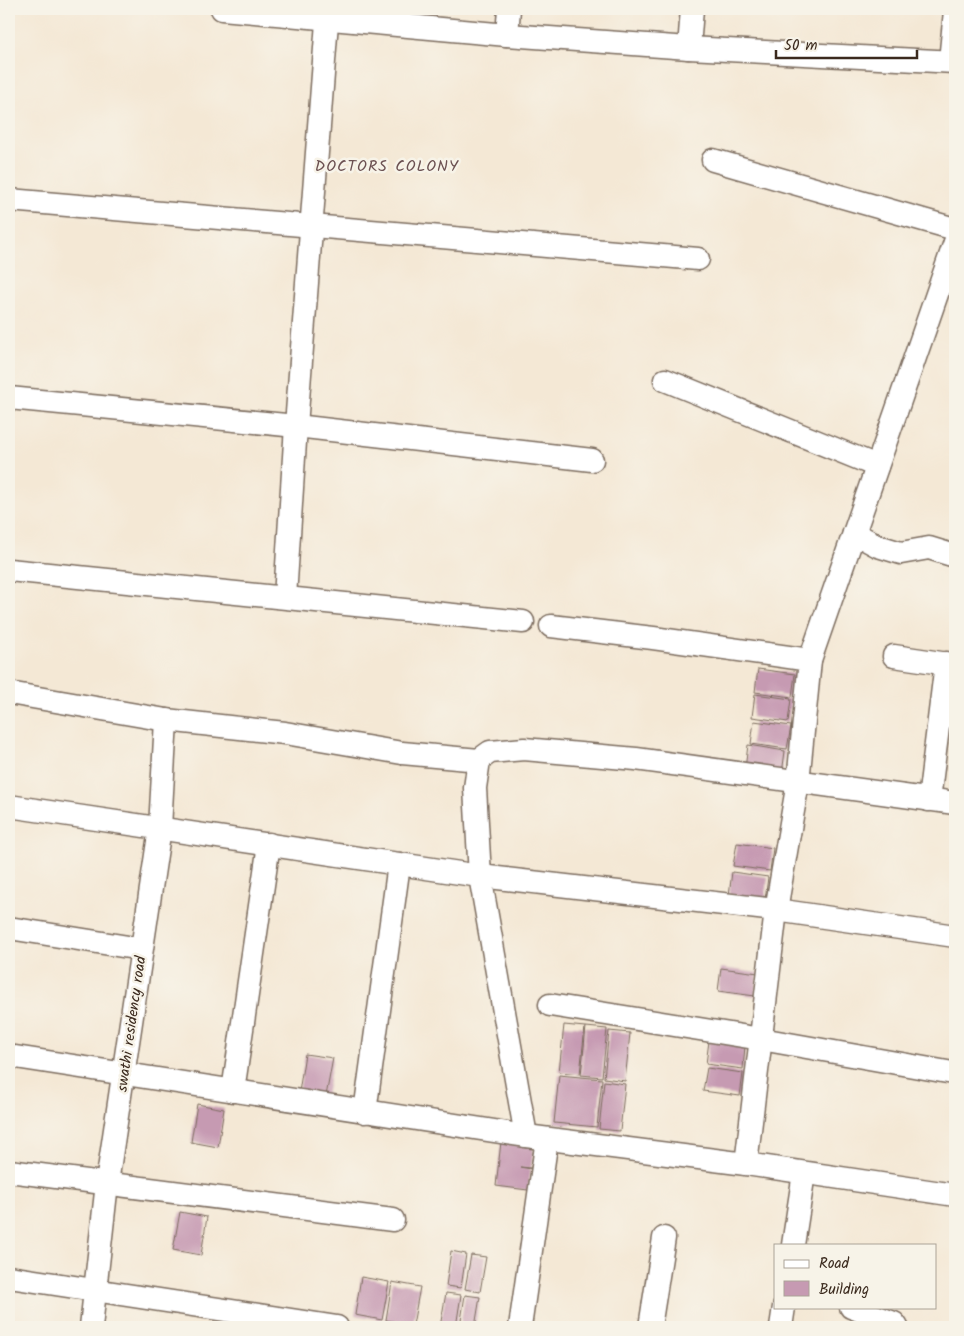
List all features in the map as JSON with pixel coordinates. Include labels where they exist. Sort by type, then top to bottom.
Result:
[{"type":"street","points":[[222,9],[327,13],[507,34],[688,48],[953,61],[955,11]]},
{"type":"street","points":[[507,34],[509,9]]},
{"type":"street","points":[[688,48],[692,9]]},
{"type":"street","points":[[285,597],[327,13]]},
{"type":"street","points":[[713,160],[955,229]]},
{"type":"street","points":[[9,200],[698,258]]},
{"type":"street","points":[[746,1164],[776,910],[798,782],[810,660],[955,242]]},
{"type":"street","points":[[665,380],[877,466]]},
{"type":"street","points":[[9,398],[296,426],[592,460]]},
{"type":"street","points":[[854,533],[878,546],[901,553],[929,548],[955,556]]},
{"type":"street","points":[[9,570],[523,622]]},
{"type":"street","points":[[551,626],[810,660]]},
{"type":"street","points":[[894,656],[951,664],[929,800]]},
{"type":"street","points":[[9,693],[166,720],[285,733],[402,753],[480,760]]},
{"type":"street","name":"swathi residency road","points":[[92,1327],[107,1184],[160,828],[166,720]]},
{"type":"street","points":[[520,1327],[536,1138],[480,876],[475,788],[480,760],[490,752],[524,749],[636,759],[955,803]]},
{"type":"street","points":[[9,806],[480,876],[776,910],[955,936]]},
{"type":"street","points":[[233,1091],[269,844]]},
{"type":"street","points":[[365,1112],[399,864]]},
{"type":"street","points":[[9,928],[142,949]]},
{"type":"street","points":[[550,1005],[761,1039],[953,1073]]},
{"type":"street","points":[[9,1056],[536,1138],[746,1164],[955,1195]]},
{"type":"street","points":[[9,1171],[393,1220]]},
{"type":"street","points":[[793,1244],[804,1173]]},
{"type":"street","points":[[650,1327],[664,1238]]},
{"type":"street","points":[[9,1277],[337,1327]]},
{"type":"street","points":[[781,1327],[784,1308]]},
{"type":"street","points":[[853,1308],[894,1323],[897,1327]]},
{"type":"building","points":[[758,669],[795,674],[792,697],[755,692]]},
{"type":"building","points":[[755,694],[791,699],[788,722],[752,717]]},
{"type":"building","points":[[754,721],[791,726],[787,749],[751,744]]},
{"type":"building","points":[[748,745],[785,751],[782,774],[745,769]]},
{"type":"building","points":[[737,843],[773,848],[770,871],[733,866]]},
{"type":"building","points":[[732,872],[768,877],[765,900],[729,895]]},
{"type":"building","points":[[721,968],[758,973],[755,996],[718,991]]},
{"type":"building","points":[[564,1025],[585,1027],[580,1074],[559,1072]]},
{"type":"building","points":[[586,1027],[607,1029],[602,1077],[581,1075]]},
{"type":"building","points":[[609,1031],[630,1033],[625,1081],[604,1078]]},
{"type":"building","points":[[709,1041],[745,1046],[743,1069],[706,1064]]},
{"type":"building","points":[[305,1054],[333,1058],[326,1096],[299,1092]]},
{"type":"building","points":[[707,1068],[743,1073],[740,1096],[703,1091]]},
{"type":"building","points":[[559,1075],[602,1079],[597,1127],[554,1123]]},
{"type":"building","points":[[604,1081],[625,1084],[620,1131],[599,1129]]},
{"type":"building","points":[[197,1104],[224,1109],[218,1147],[191,1142]]},
{"type":"building","points":[[501,1142],[534,1147],[531,1168],[520,1167],[531,1169],[528,1190],[496,1186]]},
{"type":"building","points":[[180,1212],[207,1217],[201,1255],[173,1250]]},
{"type":"building","points":[[451,1251],[466,1254],[461,1288],[446,1286]]},
{"type":"building","points":[[471,1255],[486,1257],[480,1292],[465,1289]]},
{"type":"building","points":[[361,1277],[389,1282],[382,1320],[355,1315]]},
{"type":"building","points":[[392,1282],[420,1287],[413,1325],[386,1320]]},
{"type":"building","points":[[446,1293],[461,1295],[456,1327],[440,1327]]},
{"type":"building","points":[[465,1295],[480,1297],[475,1327],[460,1327]]},
{"type":"district","name":"DOCTORS COLONY","points":[[387,165]]}]
